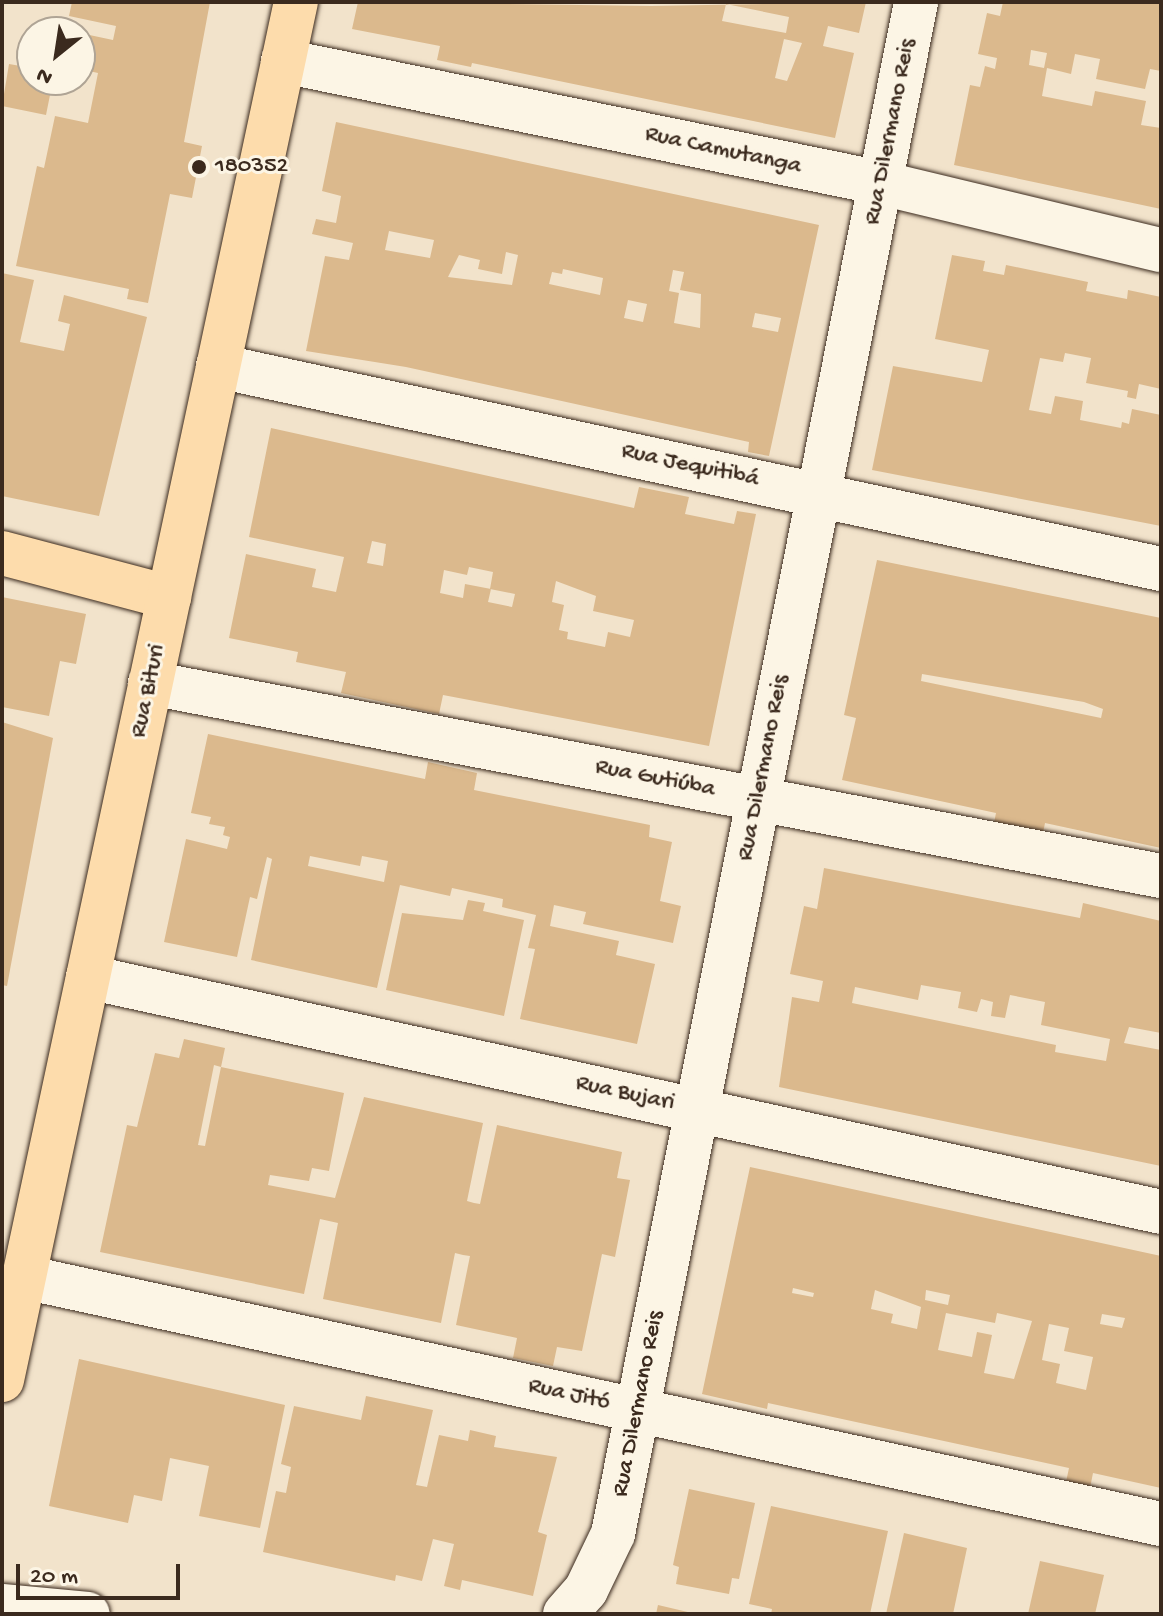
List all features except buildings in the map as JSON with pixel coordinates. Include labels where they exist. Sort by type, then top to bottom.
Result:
[{"type":"main road","name":"Rua Bituri","points":[[2,1380],[296,2]]},
{"type":"main road","points":[[2,553],[169,597]]},
{"type":"street","name":"Rua Dilermano Reis","points":[[565,1614],[586,1590],[613,1534],[916,2]]},
{"type":"street","name":"Rua Camutanga","points":[[283,61],[881,183],[1161,250]]},
{"type":"street","name":"Rua Jequitibá","points":[[218,366],[1161,569]]},
{"type":"street","name":"Rua Gutiúba","points":[[150,683],[1161,876]]},
{"type":"street","name":"Rua Bujari","points":[[88,977],[1161,1212]]},
{"type":"street","name":"Rua Jitó","points":[[24,1277],[1161,1524]]},
{"type":"street","points":[[2,1606],[88,1614]]},
{"type":"place","name":"180352","points":[[199,167]]}]
